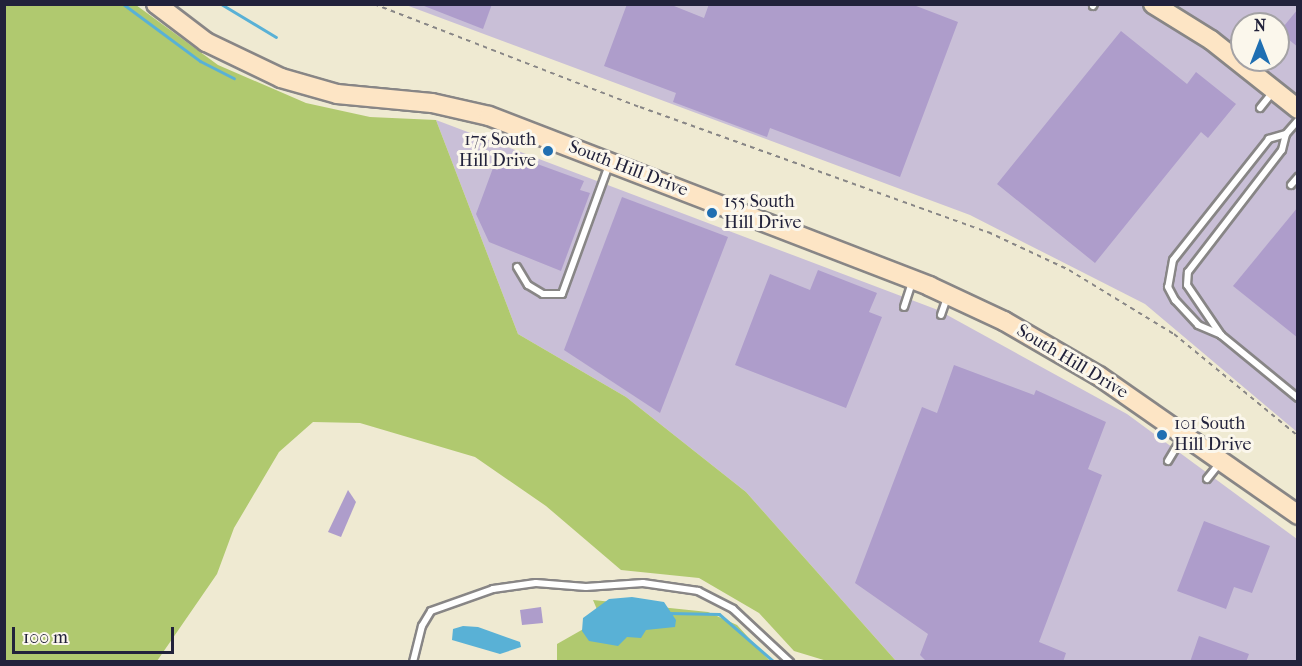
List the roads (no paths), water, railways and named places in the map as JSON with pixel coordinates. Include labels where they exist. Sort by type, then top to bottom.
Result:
[{"type":"street","name":"South Hill Drive","points":[[156,4],[206,42],[281,78],[337,94],[432,103],[478,112],[914,279],[1070,359],[1298,515]]},
{"type":"street","points":[[1153,4],[1228,52],[1298,109]]},
{"type":"lane","points":[[1260,108],[1274,90]]},
{"type":"lane","points":[[1221,335],[1187,285],[1188,272],[1282,150],[1286,134],[1298,120]]},
{"type":"lane","points":[[1286,134],[1269,139],[1173,260],[1168,273],[1175,300],[1198,325],[1221,335],[1298,398]]},
{"type":"lane","points":[[517,267],[528,285],[543,294],[562,294],[610,162]]},
{"type":"lane","points":[[1291,185],[1298,177]]},
{"type":"lane","points":[[904,307],[914,279]]},
{"type":"lane","points":[[940,315],[948,295]]},
{"type":"lane","points":[[1168,461],[1184,435]]},
{"type":"lane","points":[[1207,478],[1222,461]]},
{"type":"lane","points":[[413,662],[422,626],[440,606],[515,585],[643,584],[698,591],[733,609],[790,662]]},
{"type":"water","points":[[632,597],[664,602],[676,620],[675,627],[646,630],[641,638],[627,637],[618,646],[589,641],[582,631],[583,618],[609,599]]},
{"type":"water","points":[[463,626],[478,627],[520,642],[521,647],[500,654],[452,640],[453,629]]},
{"type":"waterway","points":[[123,4],[200,61],[234,78]]},
{"type":"waterway","points":[[221,4],[276,37]]},
{"type":"waterway","points":[[669,613],[719,614],[774,662]]},
{"type":"place","name":"175 South Hill Drive","points":[[548,151]]},
{"type":"place","name":"155 South Hill Drive","points":[[712,213]]},
{"type":"place","name":"101 South Hill Drive","points":[[1162,435]]}]
